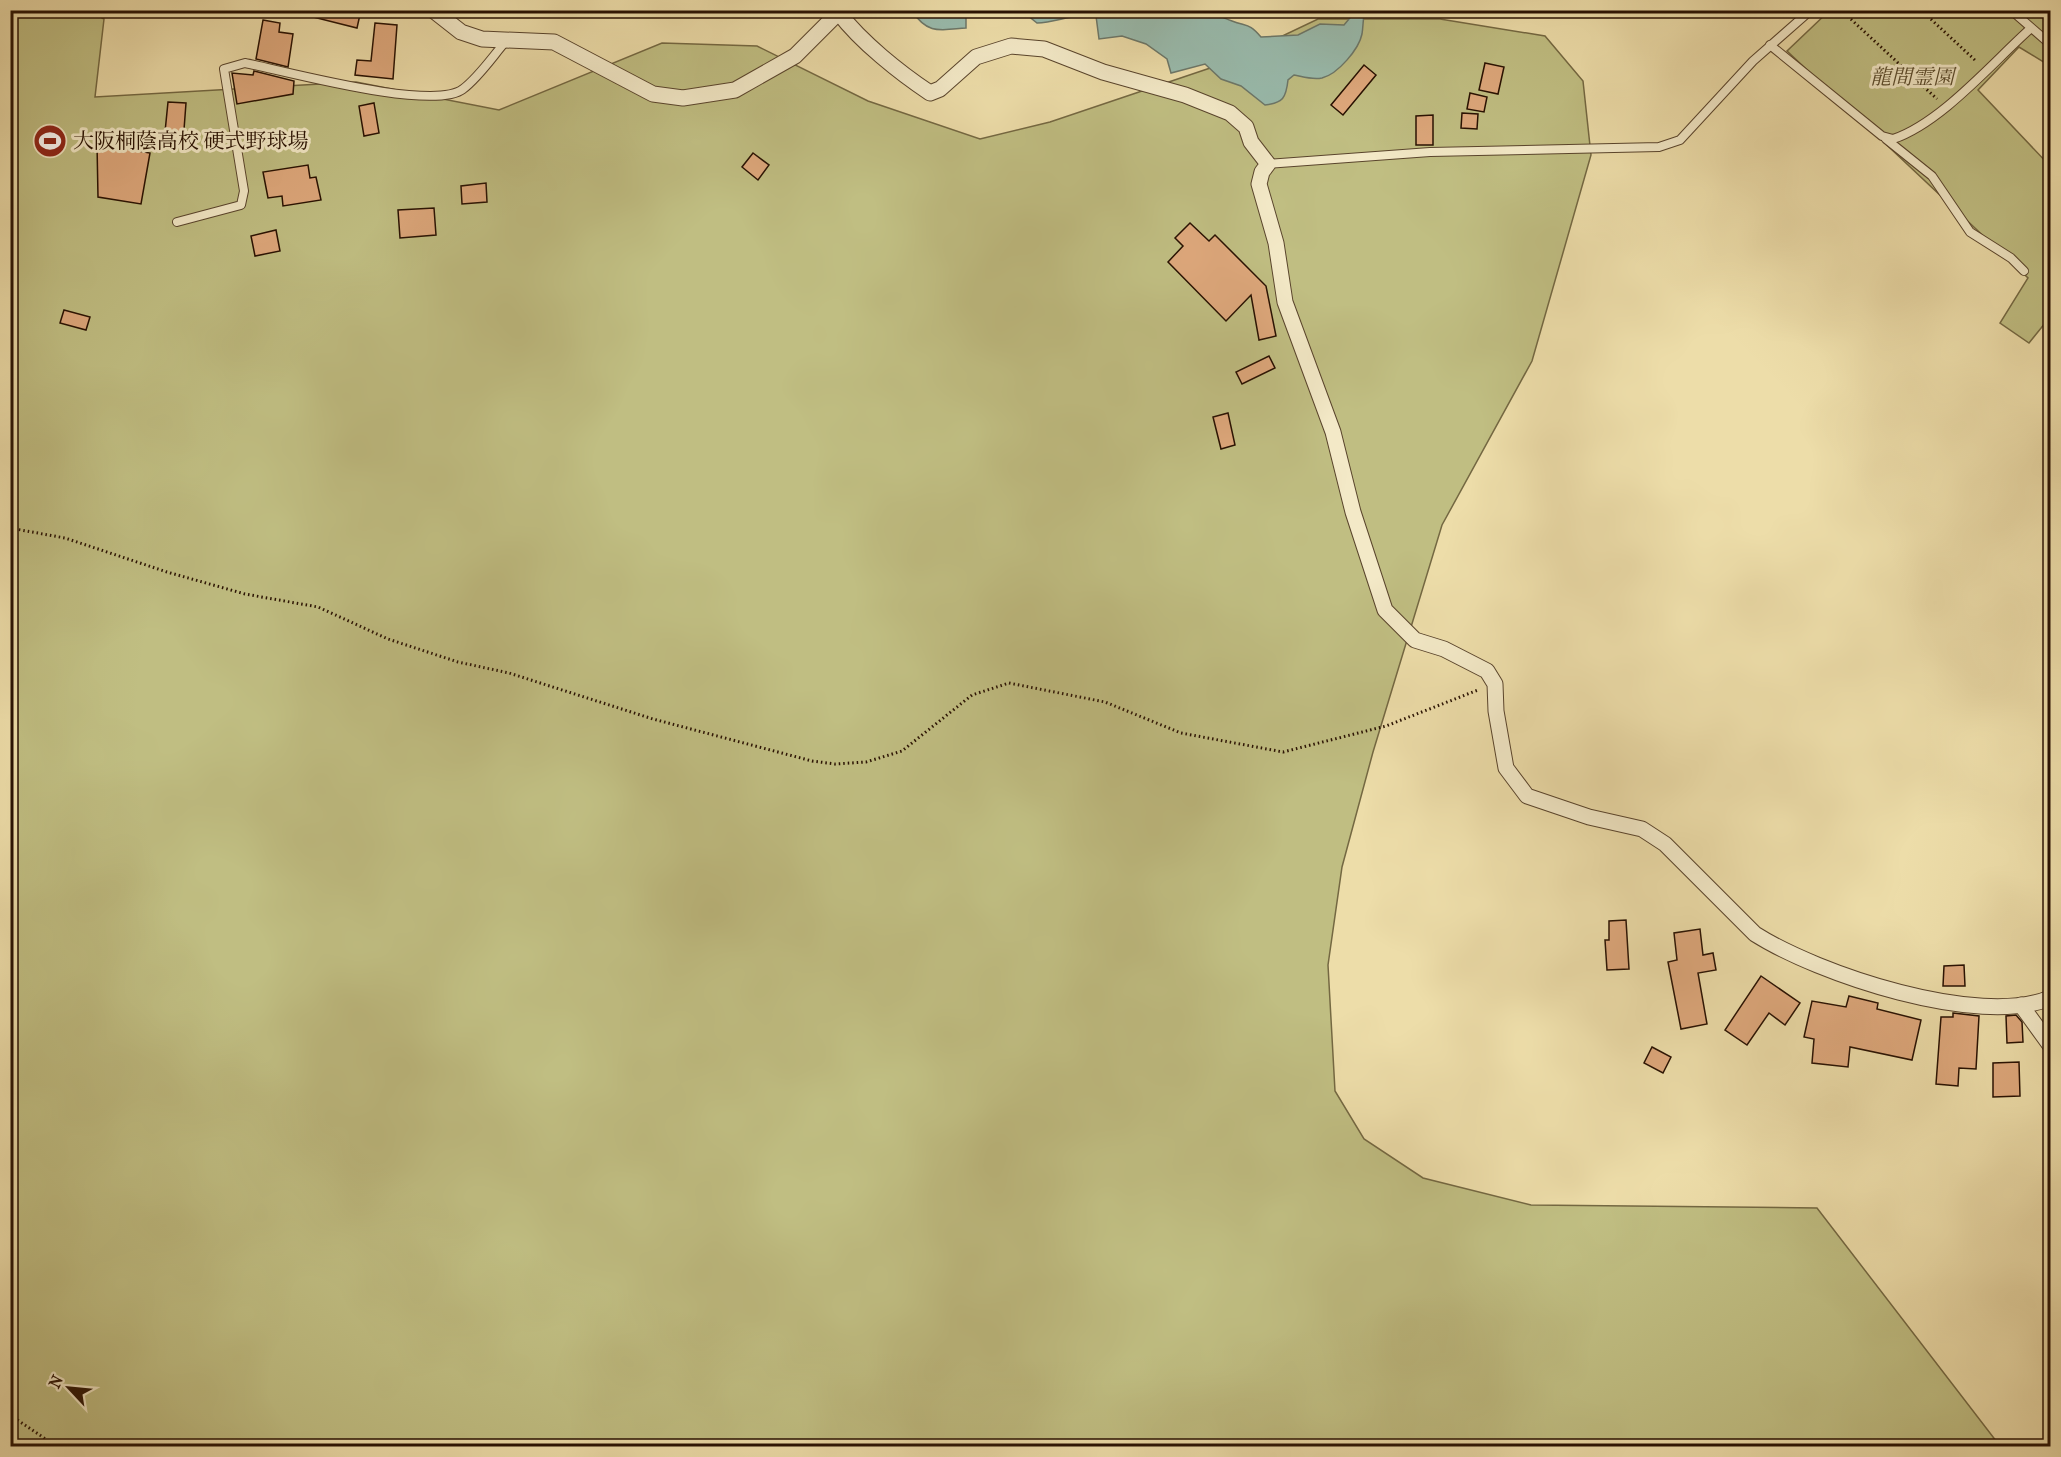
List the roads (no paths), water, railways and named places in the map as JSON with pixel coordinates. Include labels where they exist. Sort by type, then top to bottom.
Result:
[{"type":"street","points":[[433,10],[460,32],[482,39],[554,42],[653,94],[683,98],[735,90],[795,56],[840,12],[848,25],[910,80],[930,93],[940,89],[976,57],[1011,46],[1044,49],[1103,72],[1185,95],[1230,113],[1246,127],[1251,142],[1268,164],[1262,172],[1259,184],[1276,243],[1285,302],[1333,432],[1359,533],[1385,610],[1415,640],[1444,648],[1487,671],[1495,684],[1496,711],[1506,768],[1527,796],[1589,817],[1642,830],[1665,844],[1755,934],[1827,968],[1918,996],[1980,1008],[2008,1008],[2050,998]]},
{"type":"street","points":[[2021,1005],[2050,1045]]},
{"type":"lane","points":[[1268,164],[1430,152],[1659,147],[1680,140],[1770,45],[1811,10]]},
{"type":"lane","points":[[2011,10],[2030,29],[2050,44]]},
{"type":"lane","points":[[1882,136],[1893,139],[1901,136],[1945,106],[2030,29]]},
{"type":"lane","points":[[177,222],[241,205],[244,191],[224,69],[246,63],[381,92],[447,96],[462,90],[507,40]]},
{"type":"lane","points":[[1770,45],[1932,176],[1970,232],[2011,258],[2024,271]]},
{"type":"place","name":"大阪桐蔭高校 硬式野球場","points":[[50,141]]},
{"type":"park label","name":"龍間霊園","points":[[1912,77]]}]
